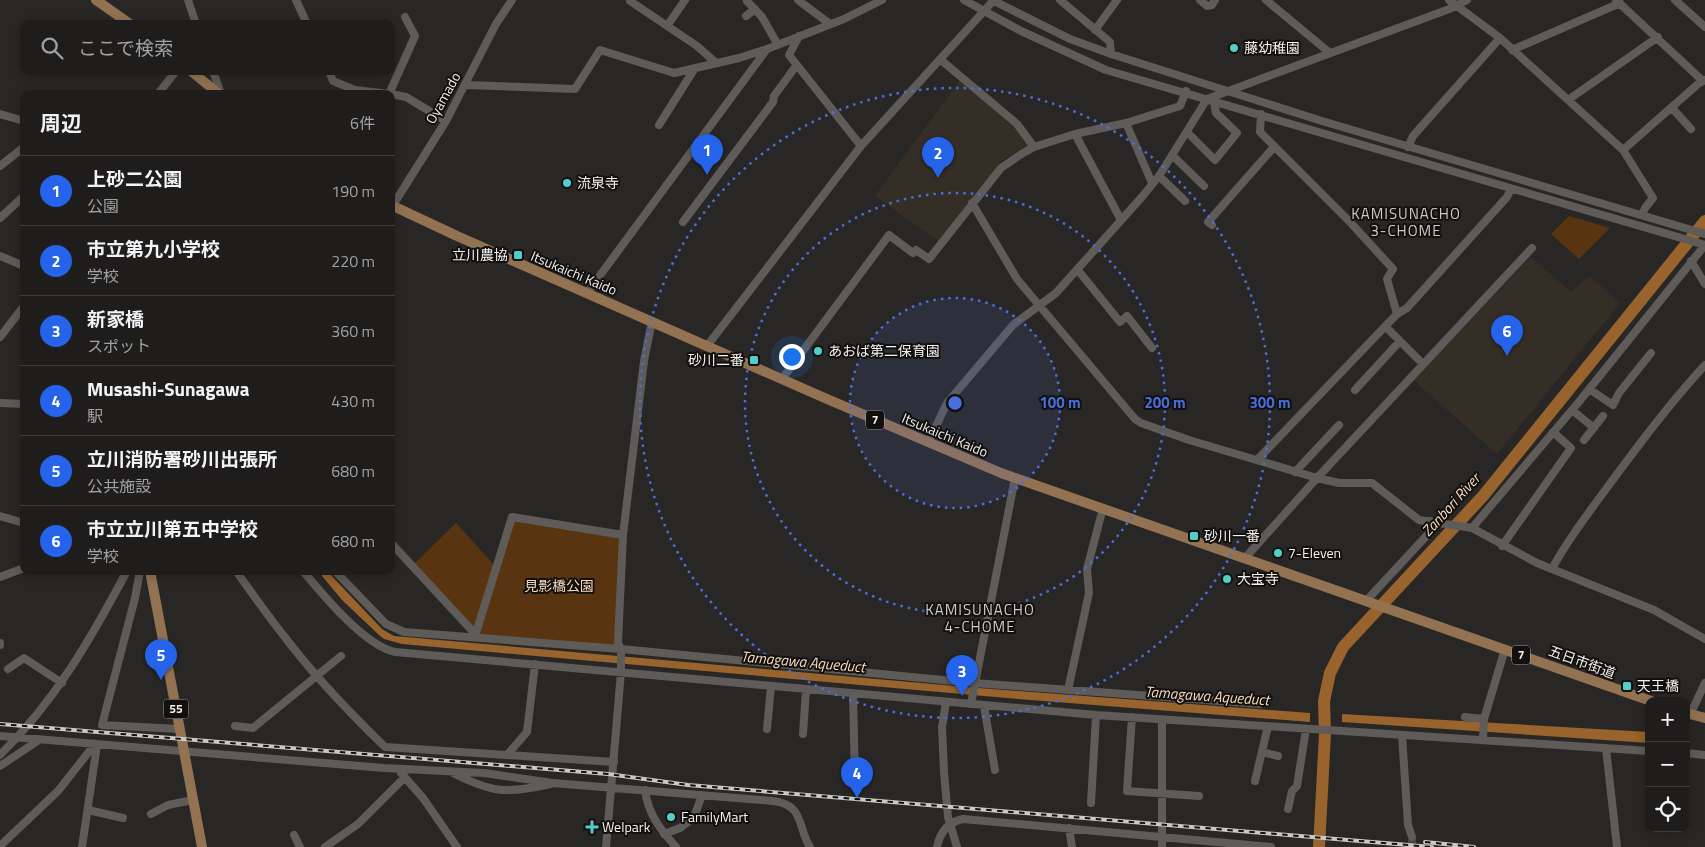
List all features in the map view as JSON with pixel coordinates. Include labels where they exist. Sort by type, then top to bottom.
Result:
[{"type":"main road","points":[[96,0],[124,20]]},
{"type":"main road","points":[[196,75],[215,90]]},
{"type":"main road","name":"Itsukaichi Kaido","points":[[395,206],[928,443],[1004,470],[1015,478],[1392,610]]},
{"type":"main road","name":"55","points":[[151,575],[202,847]]},
{"type":"main road","name":"五日市街道","points":[[1392,610],[1645,699]]},
{"type":"main road","points":[[1690,714],[1705,718]]},
{"type":"street","points":[[188,0],[195,20]]},
{"type":"street","points":[[296,0],[305,20]]},
{"type":"street","name":"Oyamado","points":[[395,200],[446,121],[496,24],[512,0]]},
{"type":"street","points":[[667,26],[685,0]]},
{"type":"street","points":[[798,0],[830,24]]},
{"type":"street","points":[[466,85],[575,89],[600,50],[674,73],[768,49],[830,24],[872,2],[882,0]]},
{"type":"street","points":[[964,0],[984,12],[1106,70],[1186,91],[1520,192],[1703,244],[1691,262],[1572,410],[1469,528]]},
{"type":"street","points":[[706,346],[861,146],[941,60],[993,0],[1070,39],[1111,54],[1408,147],[1705,234]]},
{"type":"street","points":[[1060,0],[1110,42],[1111,54]]},
{"type":"street","points":[[1095,30],[1117,0]]},
{"type":"street","points":[[1200,0],[1207,6],[1212,5],[1216,0]]},
{"type":"street","points":[[1266,0],[1330,54]]},
{"type":"street","points":[[1452,2],[1467,0]]},
{"type":"street","points":[[1675,0],[1705,27]]},
{"type":"street","points":[[630,1],[697,46],[715,62]]},
{"type":"street","points":[[747,1],[755,9],[778,45]]},
{"type":"street","points":[[928,443],[947,403],[1013,325],[1056,293],[1121,220],[1159,176],[1187,132],[1211,100],[1452,8],[1452,2]]},
{"type":"street","points":[[1452,2],[1500,38],[1623,150],[1653,198],[1646,205],[1642,216]]},
{"type":"street","points":[[1512,50],[1618,2],[1658,37],[1704,81],[1623,150]]},
{"type":"street","points":[[746,16],[755,9]]},
{"type":"street","points":[[392,90],[415,36],[405,17]]},
{"type":"street","points":[[799,36],[789,55],[861,146]]},
{"type":"street","points":[[1568,100],[1658,37]]},
{"type":"street","points":[[1408,147],[1413,136],[1500,38]]},
{"type":"street","points":[[587,293],[768,49]]},
{"type":"street","points":[[941,60],[1017,124],[1034,147]]},
{"type":"street","points":[[683,222],[773,102],[774,96],[796,66]]},
{"type":"street","points":[[660,125],[695,68]]},
{"type":"street","points":[[161,90],[173,75]]},
{"type":"street","points":[[214,75],[219,90]]},
{"type":"street","points":[[331,75],[333,81],[355,90]]},
{"type":"street","points":[[782,379],[889,235],[913,253],[916,250],[929,259],[1001,168],[1034,147],[1075,134],[1126,123],[1180,106],[1186,91]]},
{"type":"street","points":[[395,95],[406,97],[446,121]]},
{"type":"street","points":[[1187,132],[1215,160],[1237,133],[1216,113],[1211,100]]},
{"type":"street","points":[[1672,108],[1691,129]]},
{"type":"street","points":[[0,114],[20,120]]},
{"type":"street","points":[[1261,114],[1260,132],[1349,221],[1393,269],[1387,279],[1398,314]]},
{"type":"street","points":[[1126,123],[1152,183]]},
{"type":"street","points":[[1075,134],[1121,220]]},
{"type":"street","points":[[1212,225],[1208,222],[1274,147]]},
{"type":"street","points":[[0,166],[20,150]]},
{"type":"street","points":[[1172,155],[1204,186]]},
{"type":"street","points":[[1159,176],[1185,201]]},
{"type":"street","points":[[1520,192],[1522,183],[1530,182]]},
{"type":"street","points":[[1257,460],[1398,314],[1407,308],[1507,197],[1511,189]]},
{"type":"street","points":[[0,218],[20,200]]},
{"type":"street","points":[[1599,213],[1603,211],[1600,202]]},
{"type":"street","points":[[972,204],[1017,279],[1041,305],[1069,342],[1141,423],[1317,478],[1339,483],[1372,483],[1419,520],[1469,528],[1502,546],[1552,569],[1654,610],[1705,639]]},
{"type":"street","points":[[1245,558],[1317,478],[1532,248]]},
{"type":"street","points":[[0,256],[20,264]]},
{"type":"street","points":[[1691,262],[1705,284]]},
{"type":"street","points":[[1078,269],[1120,322],[1127,316],[1152,348]]},
{"type":"street","points":[[0,337],[20,311]]},
{"type":"street","points":[[606,847],[621,652],[618,642],[622,536],[644,361],[652,321]]},
{"type":"street","points":[[1386,327],[1423,364]]},
{"type":"street","points":[[1355,390],[1400,341]]},
{"type":"street","points":[[1589,389],[1613,405],[1618,393],[1651,353]]},
{"type":"street","points":[[1552,569],[1568,542],[1614,478],[1683,389],[1705,365]]},
{"type":"street","points":[[1366,378],[1372,384]]},
{"type":"street","points":[[0,403],[20,404]]},
{"type":"street","points":[[1572,410],[1594,428]]},
{"type":"street","points":[[1584,440],[1603,416]]},
{"type":"street","points":[[1295,472],[1339,425]]},
{"type":"street","points":[[1502,546],[1571,448],[1553,432]]},
{"type":"street","points":[[971,703],[1015,478]]},
{"type":"street","points":[[1068,690],[1089,593],[1087,569],[1103,508]]},
{"type":"street","points":[[0,516],[20,522]]},
{"type":"street","points":[[478,636],[512,517],[622,536]]},
{"type":"street","points":[[1369,602],[1430,532],[1430,521]]},
{"type":"street","points":[[395,547],[478,636]]},
{"type":"street","points":[[0,576],[20,569]]},
{"type":"street","points":[[0,756],[18,738],[62,684],[91,639],[124,575]]},
{"type":"street","points":[[139,575],[131,615],[102,725],[179,730]]},
{"type":"street","points":[[239,575],[284,637],[316,675],[342,705],[385,747],[614,762]]},
{"type":"street","points":[[307,575],[370,641],[386,650],[620,670],[806,690],[1096,715],[1402,735],[1483,736],[1645,751]]},
{"type":"street","points":[[339,575],[391,628],[404,632],[478,636],[621,652],[974,684],[1260,704]]},
{"type":"street","points":[[1483,736],[1484,720],[1505,649]]},
{"type":"street","points":[[235,726],[253,728],[341,656]]},
{"type":"street","points":[[8,669],[24,658],[62,684]]},
{"type":"street","points":[[507,755],[527,732],[535,664]]},
{"type":"street","points":[[1690,710],[1705,683]]},
{"type":"street","points":[[767,729],[771,686]]},
{"type":"street","points":[[803,734],[806,690]]},
{"type":"street","points":[[854,694],[855,780]]},
{"type":"street","points":[[946,702],[942,736],[948,817],[957,847]]},
{"type":"street","points":[[984,706],[995,770]]},
{"type":"street","points":[[1091,803],[1096,715]]},
{"type":"street","points":[[1132,717],[1128,791],[1199,796]]},
{"type":"street","points":[[1465,717],[1484,720]]},
{"type":"street","points":[[1162,719],[1162,847]]},
{"type":"street","points":[[1255,781],[1268,726]]},
{"type":"street","points":[[1288,809],[1292,791],[1297,786],[1310,729]]},
{"type":"street","points":[[1402,735],[1408,825],[1412,837]]},
{"type":"street","points":[[0,736],[398,769],[511,776],[553,783],[773,801],[788,805],[798,816],[810,847]]},
{"type":"street","points":[[0,766],[39,740]]},
{"type":"street","points":[[82,847],[96,745]]},
{"type":"street","points":[[0,846],[58,791],[96,745]]},
{"type":"street","points":[[1606,748],[1617,847]]},
{"type":"street","points":[[1262,752],[1278,756]]},
{"type":"street","points":[[1690,754],[1705,755]]},
{"type":"street","points":[[398,769],[457,847]]},
{"type":"street","points":[[451,772],[496,790],[508,791],[553,783]]},
{"type":"street","points":[[325,847],[358,824],[405,777]]},
{"type":"street","points":[[645,790],[649,809],[664,834],[676,847]]},
{"type":"street","points":[[664,834],[680,828],[694,816],[702,795]]},
{"type":"street","points":[[151,814],[168,805],[193,800]]},
{"type":"street","points":[[88,810],[123,818]]},
{"type":"street","points":[[937,847],[942,832],[951,823],[963,819],[1270,847]]},
{"type":"street","points":[[1068,828],[1072,847]]},
{"type":"street","points":[[294,835],[300,847]]},
{"type":"shaded area","points":[[960,80],[1029,141],[1028,145],[1001,161],[938,241],[875,196]]},
{"type":"shaded area","points":[[1531,257],[1571,292],[1590,276],[1620,303],[1497,454],[1413,380]]},
{"type":"shaded area","points":[[321,575],[331,575],[382,629],[394,636],[966,687],[1310,713],[1310,722],[1018,699],[402,644],[384,639],[342,600]]},
{"type":"shaded area","points":[[1342,714],[1645,732],[1645,743],[1342,722]]},
{"type":"green space","points":[[1569,216],[1610,228],[1579,259],[1551,234]]},
{"type":"green space","name":"見影橋公園","points":[[514,520],[619,536],[618,651],[481,637],[414,564],[456,523],[497,568]]},
{"type":"waterway","name":"Zanbori River","points":[[1319,847],[1325,734],[1324,701],[1330,673],[1343,647],[1483,496],[1705,221]]},
{"type":"tunnel","points":[[1412,837],[1412,847]]},
{"type":"railway","points":[[0,724],[608,774],[688,785],[1432,847]]},
{"type":"railway","points":[[1425,842],[1474,847]]},
{"type":"place","name":"藤幼稚園","points":[[1234,48]]},
{"type":"place","name":"上砂二公園","points":[[707,175]]},
{"type":"place","name":"市立第九小学校","points":[[938,178]]},
{"type":"place","name":"流泉寺","points":[[567,183]]},
{"type":"place","name":"立川農協","points":[[518,255]]},
{"type":"place","name":"あおば第二保育園","points":[[818,351]]},
{"type":"place","name":"市立立川第五中学校","points":[[1507,356]]},
{"type":"place","name":"砂川二番","points":[[754,360]]},
{"type":"place","name":"砂川一番","points":[[1194,536]]},
{"type":"place","name":"7-Eleven","points":[[1278,553]]},
{"type":"place","name":"大宝寺","points":[[1227,579]]},
{"type":"place","name":"立川消防署砂川出張所","points":[[161,680]]},
{"type":"place","name":"天王橋","points":[[1627,686]]},
{"type":"place","name":"新家橋","points":[[962,696]]},
{"type":"place","name":"Musashi-Sunagawa","points":[[857,798]]},
{"type":"place","name":"FamilyMart","points":[[671,817]]},
{"type":"place","name":"Welpark","points":[[592,827]]},
{"type":"district","name":"KAMISUNACHO 3-CHOME","points":[[1406,222]]},
{"type":"district","name":"KAMISUNACHO 4-CHOME","points":[[980,618]]},
{"type":"water label","name":"Tamagawa Aqueduct","points":[[803,662]]},
{"type":"water label","name":"Tamagawa Aqueduct","points":[[1207,696]]}]
